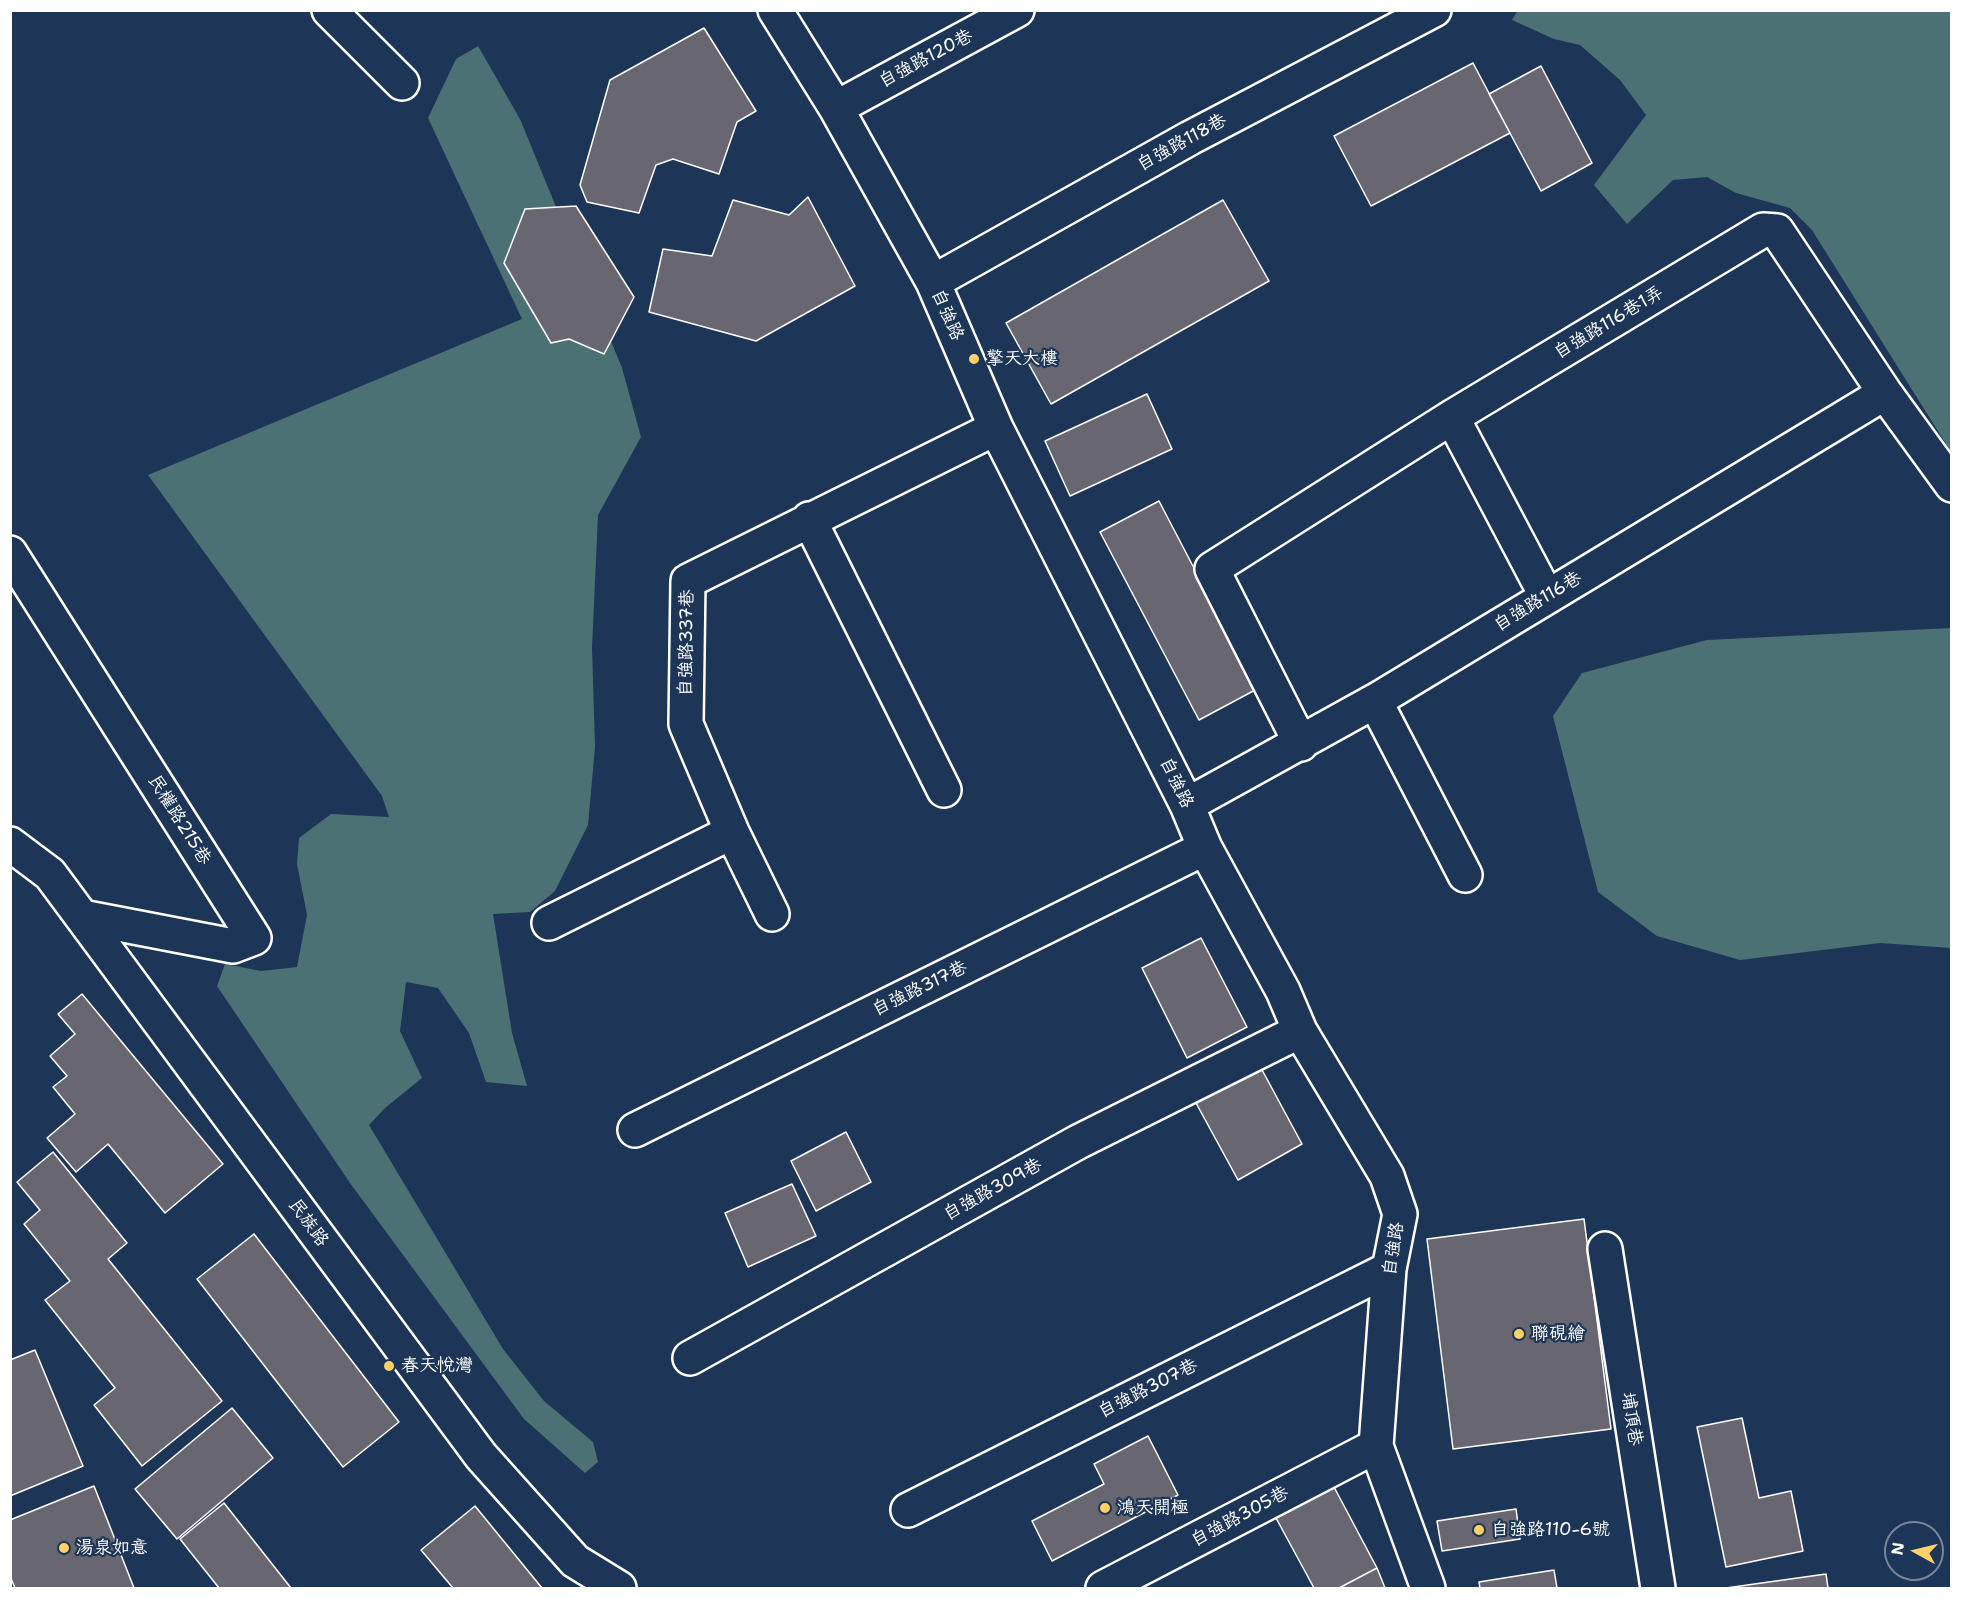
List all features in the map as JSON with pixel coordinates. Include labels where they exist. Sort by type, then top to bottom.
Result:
[{"type":"street","points":[[329,10],[402,83]]},
{"type":"street","name":"自強路","points":[[775,10],[836,108],[933,282],[996,428],[1187,805],[1205,848],[1283,991],[1300,1031],[1387,1176],[1400,1214],[1389,1269],[1376,1446],[1428,1588]]},
{"type":"street","name":"自強路120巷","points":[[836,108],[1017,10]]},
{"type":"street","name":"自強路118巷","points":[[933,282],[1190,138],[1434,10]]},
{"type":"street","name":"自強路116巷1弄","points":[[1301,744],[1212,569],[1452,417],[1763,230],[1777,231],[1885,393]]},
{"type":"street","points":[[1885,393],[1952,485]]},
{"type":"street","name":"自強路116巷","points":[[1187,805],[1301,744],[1375,701],[1885,393]]},
{"type":"street","points":[[1452,417],[1547,597]]},
{"type":"street","name":"自強路337巷","points":[[772,914],[732,832],[686,724],[688,581],[996,428]]},
{"type":"street","points":[[809,519],[944,790]]},
{"type":"street","name":"民權路215巷","points":[[10,553],[254,938],[233,946],[82,917]]},
{"type":"street","points":[[1375,701],[1465,875]]},
{"type":"street","points":[[549,923],[732,832]]},
{"type":"street","name":"民族路","points":[[10,844],[50,874],[481,1456],[575,1561],[619,1588]]},
{"type":"street","name":"自強路317巷","points":[[635,1130],[1205,848]]},
{"type":"street","name":"自強路309巷","points":[[690,1358],[1078,1142],[1300,1031]]},
{"type":"street","name":"埔頂巷","points":[[1605,1249],[1658,1588]]},
{"type":"street","name":"自強路307巷","points":[[908,1510],[1389,1269]]},
{"type":"street","name":"自強路305巷","points":[[1103,1588],[1376,1446]]},
{"type":"green space","points":[[1518,10],[1951,11],[1951,452],[1812,230],[1790,208],[1736,193],[1707,177],[1673,180],[1627,224],[1594,185],[1646,115],[1620,80],[1580,45],[1554,39],[1512,20]]},
{"type":"green space","points":[[478,46],[520,119],[622,368],[641,437],[598,515],[592,648],[595,747],[588,825],[555,891],[530,912],[493,914],[512,1033],[527,1086],[486,1082],[469,1033],[438,988],[406,982],[400,1031],[422,1078],[385,1108],[369,1125],[503,1349],[544,1401],[593,1442],[598,1462],[585,1473],[524,1419],[350,1183],[217,986],[225,964],[261,971],[297,967],[307,915],[297,864],[299,838],[331,814],[389,817],[382,796],[148,475],[522,319],[428,118],[456,59]]},
{"type":"green space","points":[[1951,628],[1951,948],[1880,943],[1740,960],[1657,936],[1598,892],[1553,716],[1582,673],[1707,640]]},
{"type":"building","points":[[704,28],[756,111],[737,122],[719,174],[673,159],[656,165],[639,213],[587,202],[580,185],[610,80]]},
{"type":"building","points":[[1473,63],[1510,133],[1371,206],[1334,136]]},
{"type":"building","points":[[1541,66],[1592,163],[1541,191],[1489,94]]},
{"type":"building","points":[[808,197],[855,286],[756,341],[649,312],[663,249],[712,256],[733,200],[789,215]]},
{"type":"building","points":[[1223,200],[1269,281],[1051,404],[1006,323]]},
{"type":"building","points":[[576,206],[634,297],[604,354],[569,339],[551,343],[504,263],[525,209]]},
{"type":"building","points":[[1147,394],[1172,449],[1070,496],[1045,441]]},
{"type":"building","points":[[1159,501],[1257,689],[1199,720],[1100,532]]},
{"type":"building","points":[[1201,938],[1247,1027],[1187,1058],[1142,968]]},
{"type":"building","points":[[82,994],[223,1164],[165,1213],[108,1144],[76,1172],[47,1138],[75,1114],[53,1087],[67,1076],[50,1056],[75,1034],[58,1014]]},
{"type":"building","points":[[1261,1068],[1302,1144],[1238,1180],[1196,1103]]},
{"type":"building","points":[[846,1132],[871,1182],[816,1211],[791,1161]]},
{"type":"building","points":[[53,1152],[127,1243],[108,1259],[222,1401],[142,1466],[94,1405],[115,1388],[45,1300],[70,1281],[24,1224],[40,1210],[17,1182]]},
{"type":"building","points":[[792,1184],[816,1236],[748,1267],[725,1213]]},
{"type":"building","name":"聯硯繪","points":[[1584,1219],[1611,1429],[1453,1449],[1427,1239]]},
{"type":"building","points":[[254,1234],[399,1422],[343,1467],[197,1279]]},
{"type":"building","points":[[35,1350],[83,1466],[10,1496],[10,1360]]},
{"type":"building","points":[[232,1408],[273,1458],[177,1539],[135,1489]]},
{"type":"building","points":[[1742,1418],[1759,1498],[1791,1491],[1803,1551],[1726,1567],[1697,1427]]},
{"type":"building","name":"鴻天開極","points":[[1148,1436],[1178,1495],[1052,1561],[1032,1521],[1104,1484],[1094,1464]]},
{"type":"building","name":"湯泉如意","points":[[94,1486],[134,1588],[15,1588],[10,1576],[10,1520]]},
{"type":"building","points":[[1334,1487],[1377,1568],[1339,1588],[1314,1588],[1276,1518]]},
{"type":"building","points":[[224,1503],[291,1588],[219,1588],[180,1539]]},
{"type":"building","points":[[475,1506],[542,1588],[453,1588],[421,1550]]},
{"type":"building","name":"自強路110-6號","points":[[1516,1509],[1520,1539],[1442,1551],[1437,1521]]},
{"type":"building","points":[[1377,1568],[1385,1588],[1339,1588]]},
{"type":"building","points":[[1554,1570],[1557,1588],[1480,1588],[1479,1582]]},
{"type":"building","points":[[1826,1574],[1828,1588],[1726,1588]]},
{"type":"place","name":"擎天大樓","points":[[974,359]]},
{"type":"place","name":"聯硯繪","points":[[1519,1334]]},
{"type":"place","name":"春天悅灣","points":[[389,1366]]},
{"type":"place","name":"鴻天開極","points":[[1105,1508]]},
{"type":"place","name":"自強路110-6號","points":[[1479,1530]]},
{"type":"place","name":"湯泉如意","points":[[64,1548]]}]
